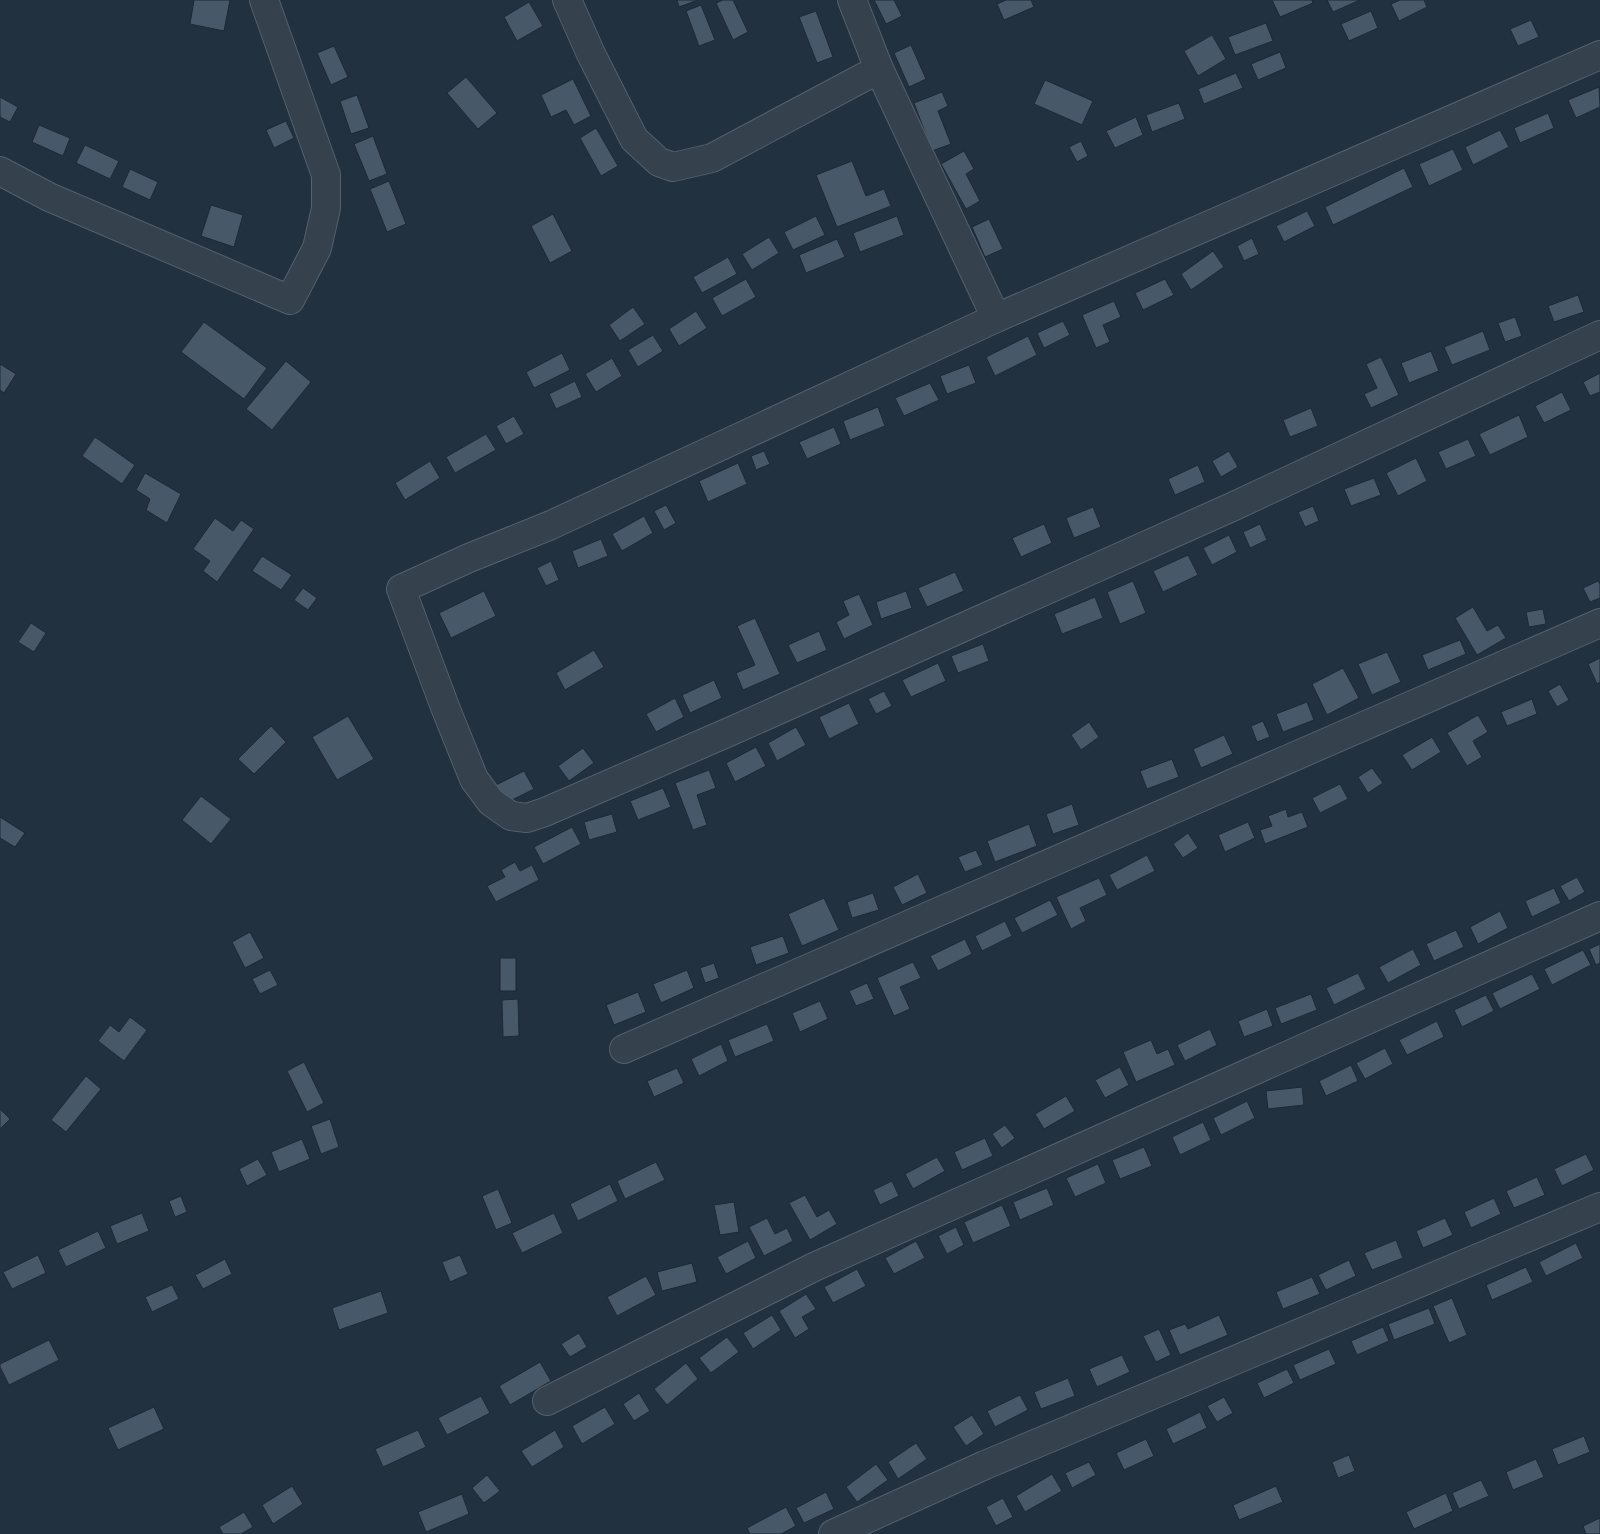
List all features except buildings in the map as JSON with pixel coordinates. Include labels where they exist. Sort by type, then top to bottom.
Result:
[{"type":"street","points":[[0,171],[49,197],[290,300],[317,248],[326,208],[326,175],[264,0]]},
{"type":"street","points":[[567,0],[590,54],[634,139],[659,162],[673,166],[712,158],[879,69]]},
{"type":"street","points":[[852,0],[879,69],[996,318]]},
{"type":"street","points":[[1600,55],[996,318],[551,524],[468,558],[401,589],[474,780],[491,802],[511,816],[527,818],[545,812],[729,732],[1232,507],[1600,335]]},
{"type":"street","points":[[624,1049],[1600,623]]},
{"type":"street","points":[[548,1401],[814,1267],[1600,916]]},
{"type":"street","points":[[833,1534],[985,1465],[1600,1207]]}]
